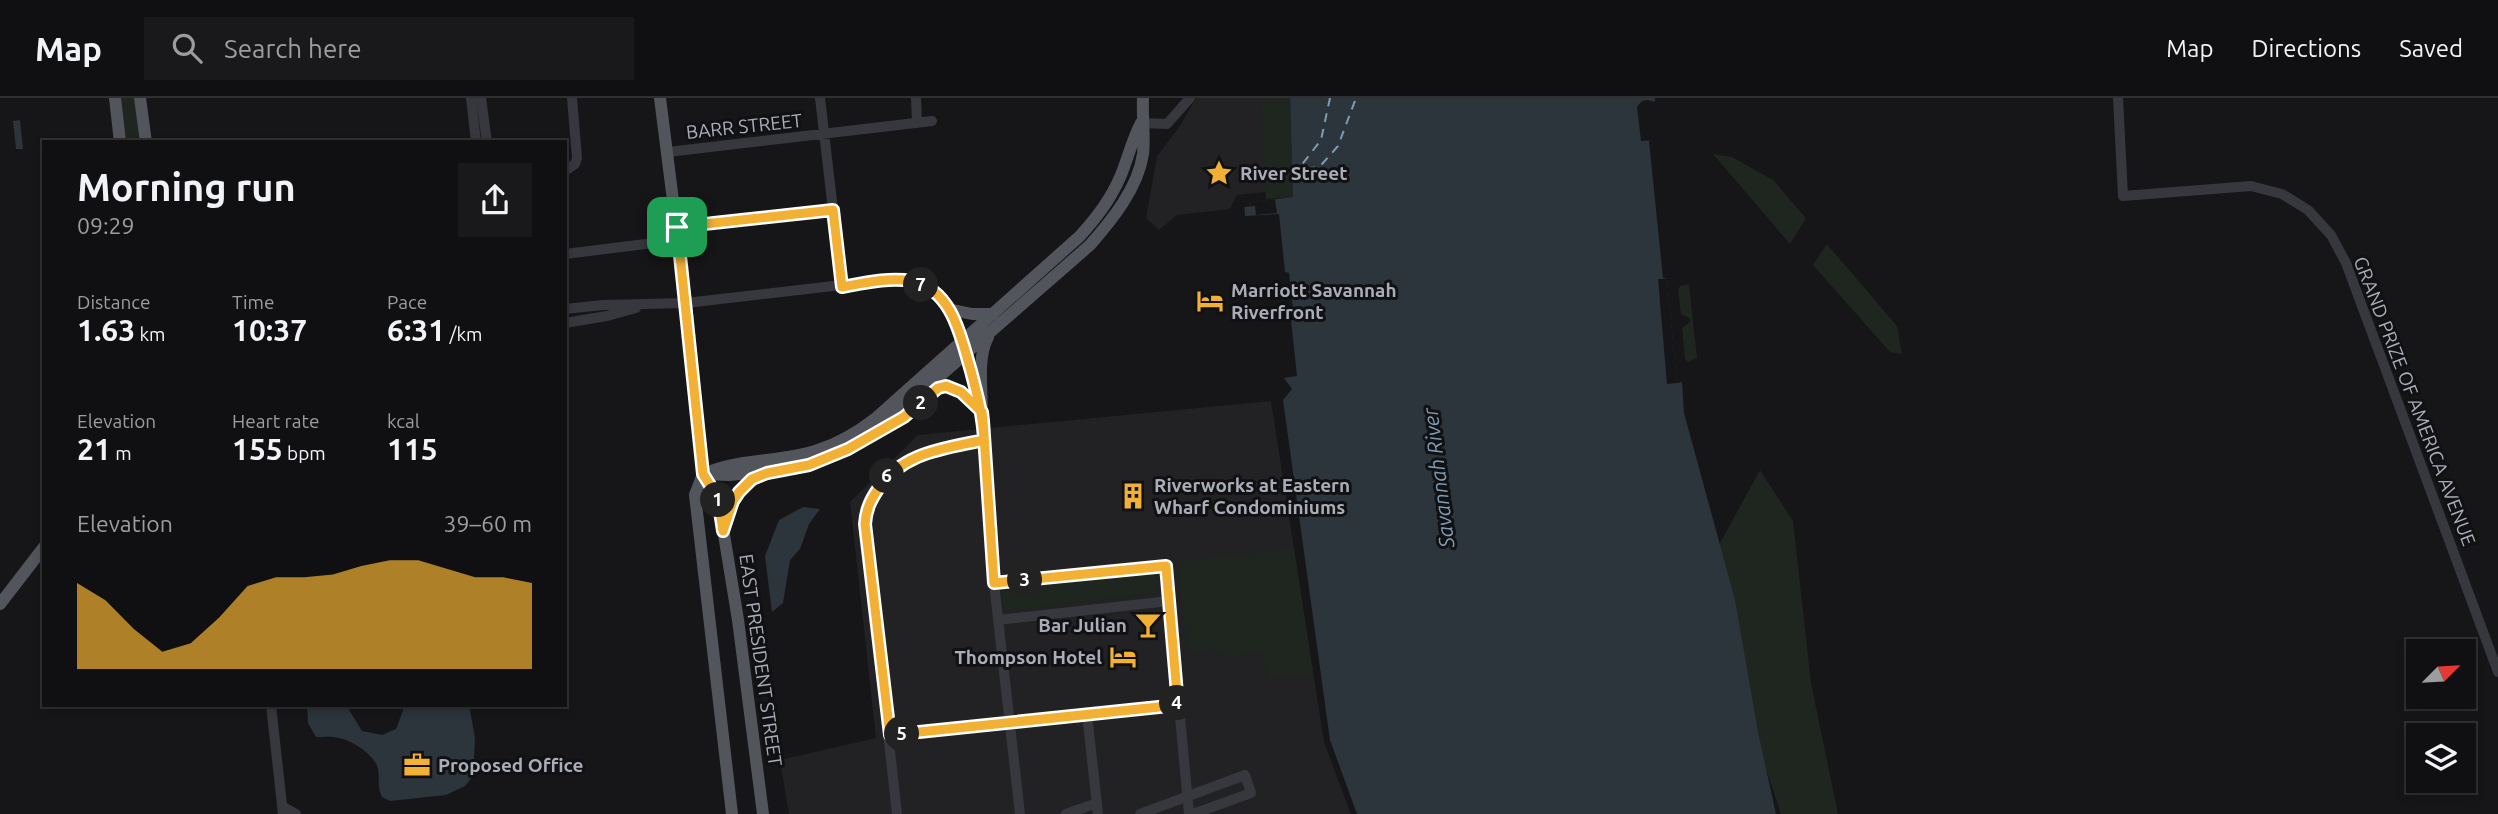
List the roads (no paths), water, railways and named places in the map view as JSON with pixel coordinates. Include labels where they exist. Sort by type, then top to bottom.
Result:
[{"type":"main road","points":[[115,98],[120,140]]},
{"type":"main road","points":[[140,98],[146,140]]},
{"type":"main road","name":"EAST PRESIDENT STREET","points":[[660,98],[678,233],[703,474],[718,498],[738,620],[763,814]]},
{"type":"main road","points":[[877,431],[1090,245],[1113,218],[1129,190],[1143,155],[1143,98]]},
{"type":"main road","points":[[703,474],[727,465],[817,451],[855,434],[876,418],[1080,236],[1102,211],[1122,173],[1133,138],[1142,123]]},
{"type":"main road","points":[[948,309],[972,314],[993,314]]},
{"type":"main road","points":[[982,412],[984,344],[990,334]]},
{"type":"main road","points":[[723,531],[733,501],[752,479],[767,473],[809,465],[848,449],[904,417],[938,388],[946,386],[961,392],[982,412]]},
{"type":"main road","points":[[703,474],[767,473]]},
{"type":"main road","name":"EAST PRESIDENT STREET","points":[[703,474],[695,495],[732,814]]},
{"type":"main road","points":[[0,604],[42,550]]},
{"type":"street","points":[[471,98],[476,140]]},
{"type":"street","points":[[481,98],[487,140]]},
{"type":"street","points":[[567,170],[575,164],[577,158],[572,98]]},
{"type":"street","points":[[820,98],[842,287]]},
{"type":"street","points":[[916,98],[917,123]]},
{"type":"street","points":[[1142,123],[1167,124],[1190,98]]},
{"type":"street","name":"GRAND PRIZE OF AMERICA AVENUE","points":[[2118,98],[2123,196],[2251,186],[2282,194],[2308,210],[2331,235],[2351,276],[2498,672]]},
{"type":"street","name":"BARR STREET","points":[[667,152],[932,121]]},
{"type":"street","points":[[567,254],[678,233],[833,210]]},
{"type":"street","points":[[567,309],[686,303],[894,279],[914,282],[940,298],[964,340],[982,412],[994,583],[1020,814]]},
{"type":"street","points":[[567,323],[607,316],[643,305]]},
{"type":"street","points":[[897,814],[865,524],[866,511],[886,478],[902,463],[914,457],[984,440]]},
{"type":"street","points":[[994,583],[1166,566],[1187,797],[1191,814],[1251,793],[1245,775],[1187,797],[1140,814]]},
{"type":"street","points":[[998,620],[1169,601]]},
{"type":"street","points":[[890,735],[1178,705]]},
{"type":"street","points":[[271,707],[282,810],[296,814]]},
{"type":"street","points":[[1066,814],[1097,808],[1087,714]]},
{"type":"water","name":"Savannah River","points":[[1290,98],[1655,98],[1652,140],[1649,141],[1677,383],[1682,382],[1684,413],[1735,600],[1758,732],[1776,814],[1357,814],[1330,740],[1283,400],[1292,389],[1284,378],[1297,376],[1289,273],[1285,272],[1279,214],[1245,216],[1244,203],[1293,197]]},
{"type":"water","points":[[20,120],[23,149],[16,149],[13,121]]},
{"type":"water","points":[[803,507],[820,509],[809,524],[800,549],[790,560],[783,603],[772,612],[765,556],[779,520]]},
{"type":"water","points":[[307,707],[347,707],[362,731],[382,735],[396,729],[404,707],[469,707],[475,738],[473,776],[465,786],[446,795],[390,801],[382,797],[378,769],[363,749],[344,739],[316,737],[308,723]]},
{"type":"place","name":"River Street","points":[[1219,173]]},
{"type":"place","name":"Marriott Savannah Riverfront","points":[[1210,301]]},
{"type":"place","name":"Riverworks at Eastern Wharf Condominiums","points":[[1133,496]]},
{"type":"place","name":"Bar Julian","points":[[1148,625]]},
{"type":"place","name":"Thompson Hotel","points":[[1123,657]]},
{"type":"place","name":"Proposed Office","points":[[417,765]]}]
